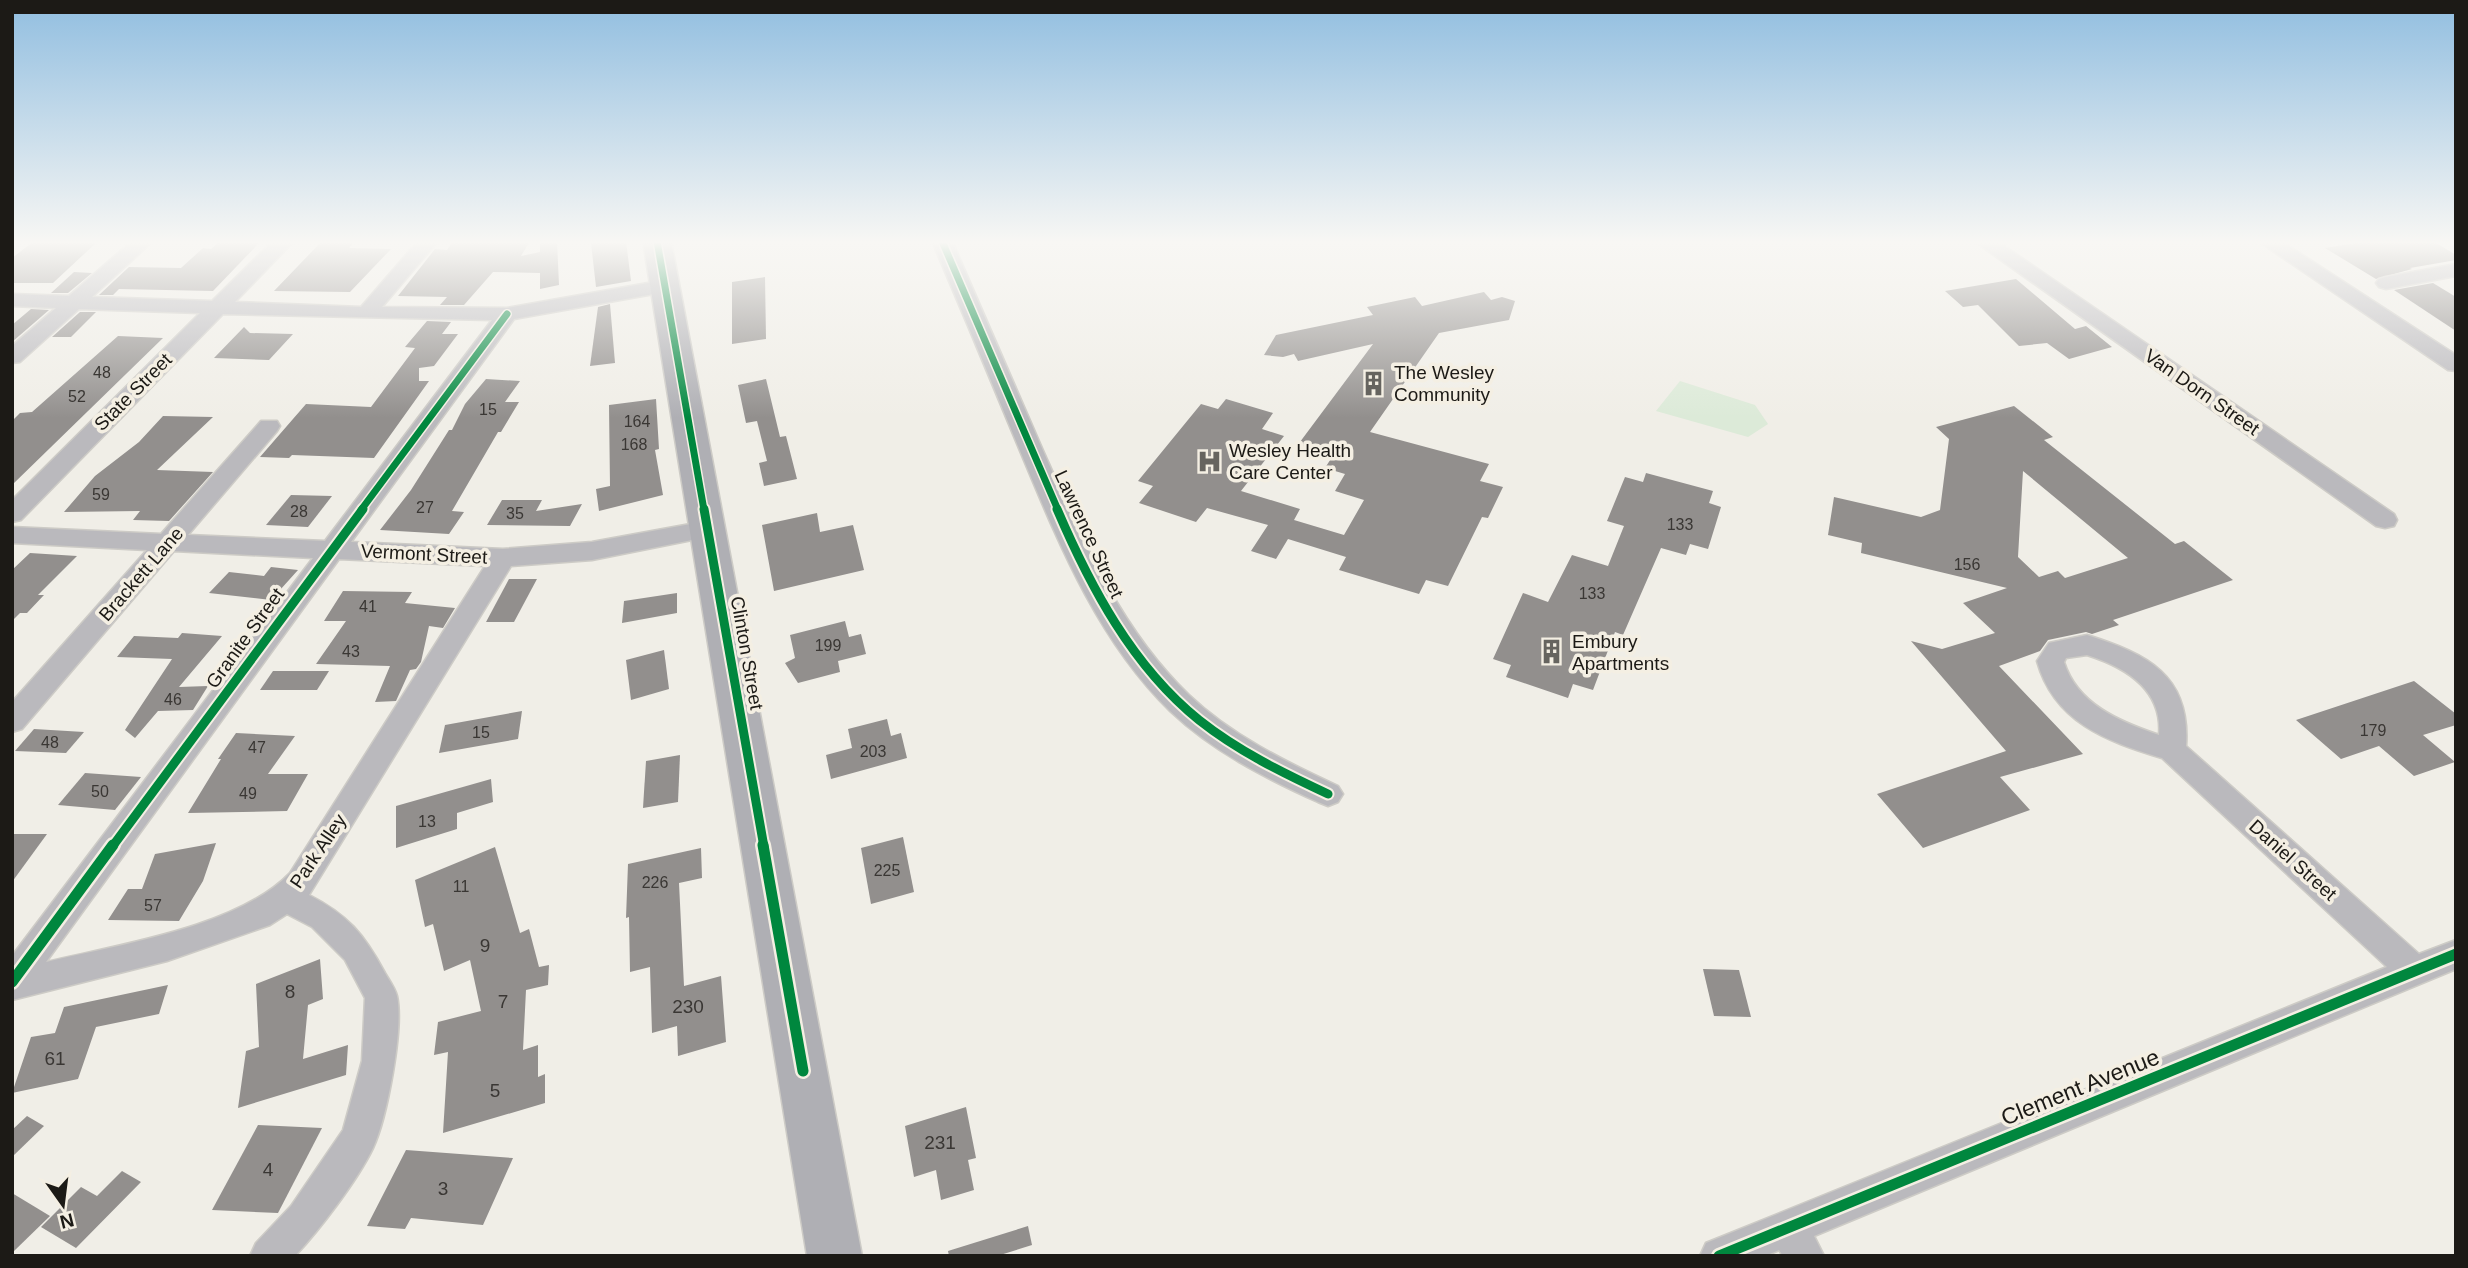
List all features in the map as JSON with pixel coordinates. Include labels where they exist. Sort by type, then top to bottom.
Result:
[{"type":"street","points":[[23,300],[366,313],[507,314],[585,300]]},
{"type":"street","name":"State Street","points":[[12,514],[224,300]]},
{"type":"street","points":[[366,313],[377,300]]},
{"type":"street","name":"Clinton Street","points":[[667,300],[835,1256]]},
{"type":"street","name":"Lawrence Street","points":[[967,300],[1052,500],[1107,613],[1165,689],[1200,718],[1253,757],[1328,794]]},
{"type":"street","name":"Van Dorn Street","points":[[2069,300],[2385,520]]},
{"type":"street","points":[[2358,300],[2456,365]]},
{"type":"street","points":[[12,358],[76,301]]},
{"type":"street","name":"Granite Street","points":[[12,984],[507,314]]},
{"type":"street","name":"Brackett Lane","points":[[12,721],[269,426]]},
{"type":"street","name":"Vermont Street","points":[[12,535],[503,558],[592,551],[707,529]]},
{"type":"street","name":"Park Alley","points":[[12,984],[167,947],[260,915],[286,898],[300,882],[503,558]]},
{"type":"street","name":"Daniel Street","points":[[2172,750],[2175,731],[2172,709],[2155,677],[2128,660],[2087,645],[2058,650],[2050,661],[2052,676],[2064,692],[2101,724],[2133,738],[2172,750],[2414,971]]},
{"type":"street","points":[[270,1256],[304,1219],[359,1138],[379,1060],[381,997],[356,950],[323,917],[286,898]]},
{"type":"street","name":"Clement Avenue","points":[[1719,1256],[1796,1242],[2456,954]]},
{"type":"green space","points":[[1680,381],[1755,405],[1768,424],[1748,437],[1656,411]]},
{"type":"building","points":[[444,300],[468,300],[464,305],[440,305]]},
{"type":"building","points":[[732,300],[765,300],[766,339],[732,344]]},
{"type":"building","points":[[1400,300],[1417,300],[1422,306],[1448,300],[1515,301],[1509,320],[1439,333],[1370,432],[1489,464],[1480,481],[1503,487],[1488,518],[1482,517],[1448,586],[1426,580],[1419,594],[1339,570],[1346,557],[1288,539],[1276,559],[1251,551],[1268,525],[1207,508],[1196,522],[1139,503],[1153,486],[1138,481],[1201,404],[1218,409],[1226,399],[1273,413],[1262,429],[1284,436],[1241,491],[1300,509],[1294,520],[1344,535],[1364,500],[1335,491],[1345,474],[1325,468],[1332,457],[1297,446],[1373,344],[1298,361],[1294,354],[1283,357],[1264,355],[1276,335],[1373,315],[1367,307]]},
{"type":"building","points":[[1955,300],[2041,300],[2075,329],[2086,326],[2112,347],[2069,359],[2047,343],[2019,346],[1978,305],[1963,307]]},
{"type":"building","points":[[2409,300],[2456,300],[2456,331]]},
{"type":"building","points":[[610,304],[615,363],[590,366],[598,307]]},
{"type":"building","points":[[31,309],[49,310],[12,342],[12,325]]},
{"type":"building","points":[[80,312],[96,312],[71,337],[52,337]]},
{"type":"building","points":[[427,321],[451,322],[442,334],[458,334],[434,366],[419,368],[419,381],[429,381],[374,458],[292,455],[289,458],[260,457],[306,404],[371,407],[415,348],[405,347]]},
{"type":"building","points":[[244,327],[250,333],[293,334],[269,360],[214,358]]},
{"type":"building","points":[[118,336],[163,338],[12,485],[12,421],[20,413],[32,412]]},
{"type":"building","points":[[486,379],[520,381],[505,402],[519,402],[501,432],[498,432],[452,511],[464,512],[449,534],[380,530],[411,490],[449,430],[452,430],[465,404]]},
{"type":"building","points":[[766,379],[780,437],[786,436],[797,479],[764,486],[759,463],[767,461],[757,421],[746,423],[738,385]]},
{"type":"building","points":[[656,399],[659,449],[655,450],[663,495],[599,511],[596,489],[610,486],[609,405]]},
{"type":"building","points":[[2014,406],[2053,437],[2044,440],[2175,544],[2184,541],[2233,580],[2113,620],[2119,625],[2092,634],[2086,632],[2048,640],[2040,651],[1999,666],[2083,754],[2000,777],[2030,810],[1923,848],[1877,794],[2006,751],[1911,641],[1942,649],[1995,633],[1963,603],[2007,588],[1861,553],[1862,543],[1828,535],[1834,497],[1921,517],[1940,510],[1949,439],[1936,427]],"holes":[[[2023,471],[2128,558],[2065,578],[2058,571],[2039,577],[2018,557]]]},
{"type":"building","points":[[163,416],[213,417],[157,470],[213,472],[169,521],[133,520],[140,511],[64,512],[95,476],[139,442]]},
{"type":"building","points":[[1646,473],[1713,491],[1709,503],[1721,507],[1708,549],[1690,544],[1686,555],[1661,548],[1623,635],[1615,632],[1593,690],[1573,684],[1568,698],[1506,677],[1511,665],[1493,659],[1523,593],[1548,602],[1572,555],[1608,566],[1624,526],[1607,521],[1625,477],[1643,482]]},
{"type":"building","points":[[291,495],[332,496],[308,527],[266,525]]},
{"type":"building","points":[[502,500],[542,500],[536,511],[582,504],[570,526],[487,525]]},
{"type":"building","points":[[817,513],[820,532],[853,525],[864,570],[774,591],[762,525]]},
{"type":"building","points":[[30,553],[77,556],[38,595],[44,595],[27,613],[20,613],[12,621],[12,570]]},
{"type":"building","points":[[271,567],[298,570],[271,600],[209,593],[229,572],[264,576]]},
{"type":"building","points":[[509,579],[537,579],[514,622],[486,622]]},
{"type":"building","points":[[343,591],[412,592],[405,603],[455,608],[443,628],[429,626],[421,662],[416,669],[410,670],[396,701],[375,702],[390,666],[316,664],[346,621],[324,621]]},
{"type":"building","points":[[677,593],[677,613],[622,623],[624,601]]},
{"type":"building","points":[[845,621],[849,637],[861,634],[866,654],[838,661],[840,672],[798,683],[785,663],[795,658],[790,635]]},
{"type":"building","points":[[182,633],[222,636],[179,687],[208,686],[193,710],[158,711],[135,738],[125,730],[172,659],[117,657],[134,636],[178,638]]},
{"type":"building","points":[[664,650],[669,689],[631,700],[626,660]]},
{"type":"building","points":[[273,671],[329,671],[317,690],[260,690]]},
{"type":"building","points":[[2414,681],[2456,714],[2456,725],[2423,735],[2455,762],[2414,776],[2379,746],[2341,759],[2296,720]]},
{"type":"building","points":[[522,711],[518,739],[439,753],[445,725]]},
{"type":"building","points":[[887,719],[891,736],[901,733],[907,758],[831,779],[826,755],[852,748],[848,729]]},
{"type":"building","points":[[34,729],[84,732],[66,753],[15,751]]},
{"type":"building","points":[[236,733],[295,736],[268,774],[308,774],[287,811],[188,813],[221,759],[218,759]]},
{"type":"building","points":[[680,755],[678,802],[643,808],[646,761]]},
{"type":"building","points":[[85,773],[141,777],[115,810],[58,805]]},
{"type":"building","points":[[491,779],[493,802],[457,813],[457,829],[396,848],[396,806]]},
{"type":"building","points":[[12,834],[47,834],[12,882]]},
{"type":"building","points":[[903,837],[914,892],[871,904],[861,848]]},
{"type":"building","points":[[216,843],[203,881],[179,921],[108,920],[128,889],[142,889],[155,854]]},
{"type":"building","points":[[495,847],[520,933],[529,929],[539,967],[549,965],[548,985],[526,990],[523,1050],[538,1045],[538,1077],[545,1074],[545,1103],[443,1133],[448,1052],[434,1055],[438,1022],[481,1011],[470,960],[444,971],[433,924],[425,927],[415,880]]},
{"type":"building","points":[[701,848],[702,878],[679,883],[684,986],[721,976],[726,1042],[678,1056],[677,1026],[652,1033],[650,967],[630,972],[629,917],[626,918],[628,864]]},
{"type":"building","points":[[320,959],[323,999],[308,1005],[303,1059],[348,1045],[346,1075],[238,1108],[246,1051],[259,1047],[256,984]]},
{"type":"building","points":[[1703,969],[1739,970],[1751,1017],[1714,1016]]},
{"type":"building","points":[[168,985],[159,1014],[96,1027],[78,1079],[12,1093],[31,1037],[55,1033],[64,1007]]},
{"type":"building","points":[[966,1107],[976,1158],[968,1160],[974,1190],[941,1200],[936,1170],[914,1177],[905,1126]]},
{"type":"building","points":[[27,1116],[44,1126],[12,1157],[12,1130]]},
{"type":"building","points":[[258,1125],[322,1128],[278,1213],[212,1210]]},
{"type":"building","points":[[406,1150],[513,1158],[483,1225],[411,1218],[405,1229],[367,1226]]},
{"type":"building","points":[[122,1171],[141,1182],[76,1248],[41,1227],[81,1187],[97,1196]]},
{"type":"building","points":[[12,1193],[50,1216],[12,1253]]},
{"type":"building","points":[[1028,1226],[1032,1245],[997,1256],[949,1256],[948,1251]]},
{"type":"cycle path","points":[[667,300],[803,1071]]},
{"type":"cycle path","points":[[967,300],[1073,545],[1122,633],[1164,687],[1199,720],[1262,762],[1328,794]]},
{"type":"cycle path","points":[[12,982],[507,314]]},
{"type":"cycle path","points":[[1719,1256],[2456,954]]},
{"type":"place","name":"The Wesley Community","points":[[1374,383]]},
{"type":"place","name":"Wesley Health Care Center","points":[[1209,461]]},
{"type":"place","name":"Embury Apartments","points":[[1552,652]]}]
